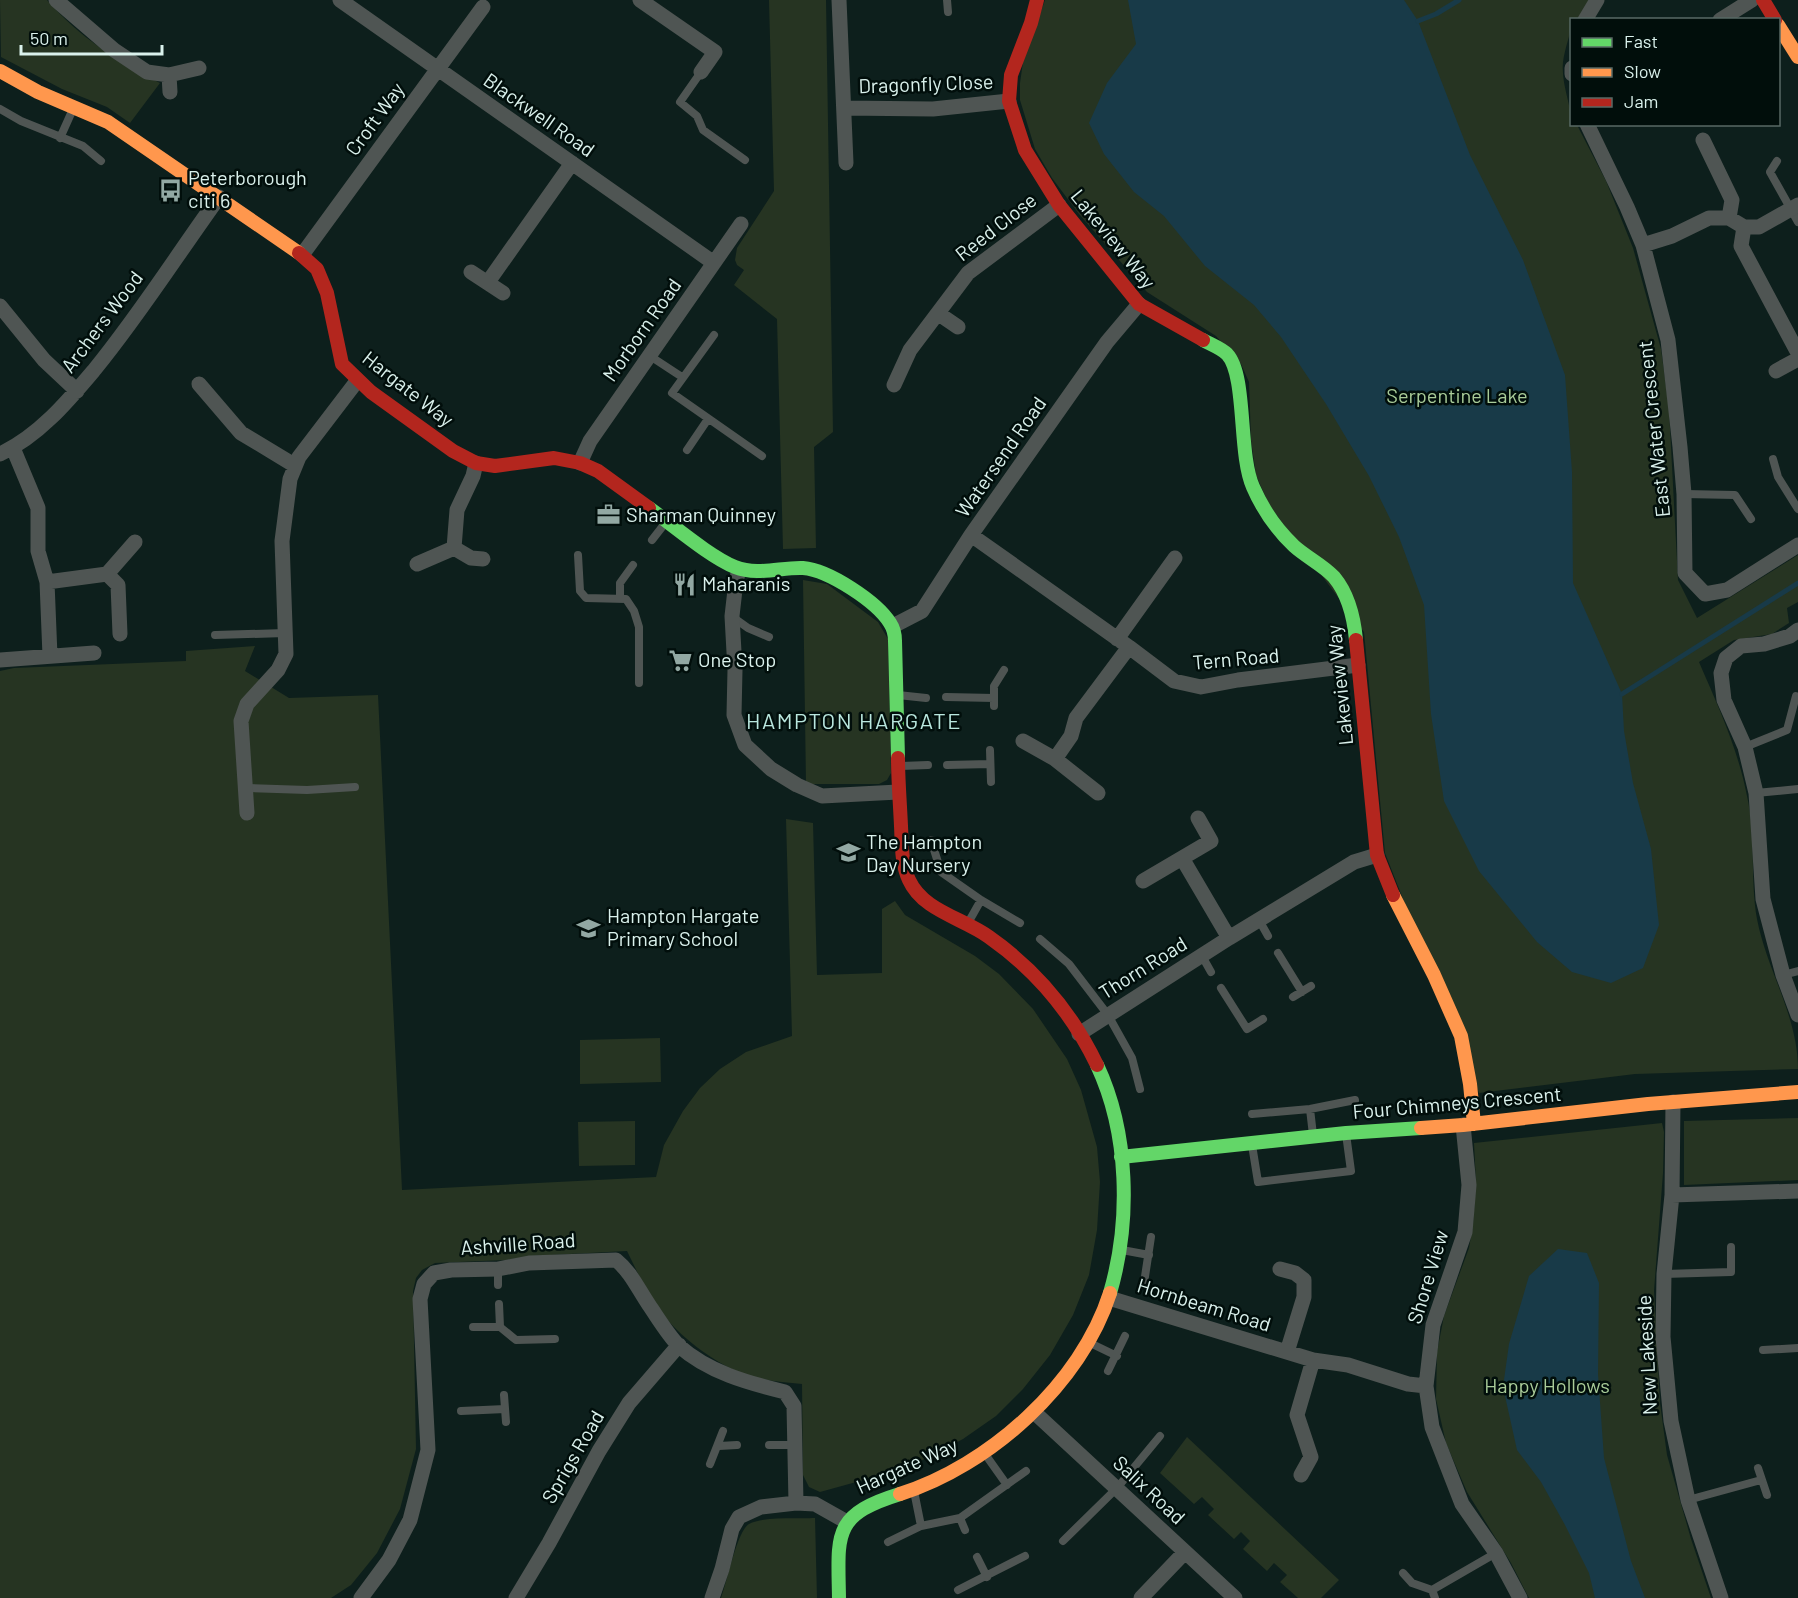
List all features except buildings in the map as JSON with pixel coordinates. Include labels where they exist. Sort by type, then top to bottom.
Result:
[{"type":"street","points":[[56,0],[114,50],[147,72],[169,75],[199,68]]},
{"type":"street","name":"Blackwell Road","points":[[340,0],[714,263]]},
{"type":"street","points":[[640,0],[715,52],[701,72]]},
{"type":"street","name":"Dragonfly Close","points":[[839,0],[846,163]]},
{"type":"street","name":"Lakeview Way","points":[[1036,0],[1031,23],[1011,75],[1009,101],[1025,150],[1059,205],[1139,304],[1227,354],[1237,373],[1245,458],[1251,483],[1265,514],[1294,546],[1333,576],[1345,594],[1354,619],[1377,855],[1391,891],[1434,975],[1461,1036],[1470,1084],[1468,1125]]},
{"type":"street","points":[[1587,18],[1598,0]]},
{"type":"street","points":[[1723,18],[1752,0]]},
{"type":"street","points":[[1763,0],[1774,18]]},
{"type":"street","name":"Croft Way","points":[[302,255],[483,7]]},
{"type":"street","points":[[1780,27],[1798,57]]},
{"type":"street","name":"Hargate Way","points":[[0,71],[38,92],[108,122],[302,255],[317,269],[327,292],[342,364],[357,381],[453,451],[476,463],[495,466],[554,458],[580,463],[598,471],[723,562],[739,570]]},
{"type":"street","points":[[169,75],[170,92]]},
{"type":"street","name":"Dragonfly Close","points":[[844,108],[933,109],[1009,101]]},
{"type":"street","name":"East Water Crescent","points":[[1588,126],[1643,245],[1668,340],[1684,494],[1685,573],[1705,594],[1727,590],[1798,545]]},
{"type":"street","points":[[1703,140],[1732,200],[1729,218]]},
{"type":"street","points":[[488,282],[572,163]]},
{"type":"street","name":"Archers Wood","points":[[6,451],[48,421],[77,391],[130,326],[219,197]]},
{"type":"street","name":"Reed Close","points":[[894,385],[910,350],[968,273],[1059,205]]},
{"type":"street","points":[[1643,245],[1672,236],[1709,218],[1729,218],[1744,227],[1759,227],[1796,212]]},
{"type":"street","name":"Morborn Road","points":[[580,463],[590,441],[741,224]]},
{"type":"street","points":[[1744,227],[1741,246],[1798,353]]},
{"type":"street","points":[[471,272],[503,293]]},
{"type":"street","name":"Watersend Road","points":[[893,626],[922,611],[971,535],[1107,342],[1139,304]]},
{"type":"street","points":[[0,306],[44,360],[77,391]]},
{"type":"street","points":[[939,314],[958,327]]},
{"type":"street","points":[[1776,371],[1798,359]]},
{"type":"street","points":[[247,813],[241,721],[248,704],[278,670],[286,654],[282,595],[282,541],[294,465],[357,381]]},
{"type":"street","points":[[199,384],[241,433],[294,465]]},
{"type":"street","points":[[6,451],[38,508],[38,551],[47,582],[50,656]]},
{"type":"street","points":[[454,548],[457,510],[473,476],[476,463]]},
{"type":"street","name":"Tern Road","points":[[971,535],[1174,681],[1201,687],[1358,665]]},
{"type":"street","points":[[47,582],[107,574],[135,542]]},
{"type":"street","points":[[454,548],[471,558],[483,559]]},
{"type":"street","points":[[417,564],[454,548]]},
{"type":"street","points":[[1055,759],[1071,736],[1076,718],[1175,558]]},
{"type":"street","points":[[893,626],[876,607],[823,572],[810,568],[754,572],[739,570],[732,616],[735,670],[734,715],[745,745],[771,769],[797,785],[822,796],[898,792]]},
{"type":"street","points":[[107,574],[118,585],[120,634]]},
{"type":"street","name":"Hargate Way","points":[[839,1598],[840,1544],[847,1522],[856,1511],[914,1489],[964,1466],[1012,1433],[1053,1394],[1075,1363],[1109,1298],[1121,1250],[1124,1203],[1117,1125],[1100,1072],[1079,1034],[1046,987],[1031,973],[986,934],[921,898],[910,883],[904,866],[896,766],[893,626]]},
{"type":"street","points":[[1798,630],[1790,636],[1764,644],[1741,646],[1726,658],[1721,673],[1724,700],[1745,747],[1756,793],[1763,899],[1783,975],[1798,1016]]},
{"type":"street","points":[[0,660],[94,653]]},
{"type":"street","points":[[1023,741],[1055,759],[1098,793]]},
{"type":"street","points":[[1143,881],[1211,841],[1198,818]]},
{"type":"street","name":"Thorn Road","points":[[1079,1034],[1229,938],[1354,862],[1377,855]]},
{"type":"street","points":[[1182,858],[1229,938]]},
{"type":"street","name":"Four Chimneys Crescent","points":[[1121,1157],[1313,1136],[1468,1125],[1673,1102],[1798,1092]]},
{"type":"street","name":"New Lakeside","points":[[1673,1102],[1672,1195],[1664,1274],[1663,1337],[1671,1421],[1688,1500],[1721,1598]]},
{"type":"street","name":"Shore View","points":[[1468,1125],[1469,1185],[1465,1232],[1433,1325],[1426,1386],[1432,1427],[1462,1504],[1496,1553],[1520,1598]]},
{"type":"street","points":[[1672,1195],[1798,1191]]},
{"type":"street","name":"Ashville Road","points":[[361,1598],[389,1560],[410,1520],[428,1450],[431,1413],[420,1299],[424,1284],[434,1273],[451,1270],[498,1269],[529,1263],[616,1260],[626,1268],[679,1345],[715,1369],[742,1380],[785,1392],[794,1406],[796,1503]]},
{"type":"street","name":"Hornbeam Road","points":[[1280,1269],[1295,1273],[1304,1280],[1304,1297],[1287,1352]]},
{"type":"street","name":"Hornbeam Road","points":[[1109,1298],[1312,1360],[1348,1365],[1408,1384],[1426,1386]]},
{"type":"street","name":"Sprigs Road","points":[[516,1598],[549,1544],[599,1451],[629,1403],[679,1345]]},
{"type":"street","points":[[1300,1475],[1311,1458],[1297,1415],[1312,1360]]},
{"type":"street","name":"Salix Road","points":[[1035,1413],[1235,1598]]},
{"type":"street","points":[[712,1598],[732,1529],[739,1516],[761,1507],[796,1503],[815,1504],[847,1522]]},
{"type":"street","points":[[1141,1598],[1185,1552]]},
{"type":"lane","points":[[947,0],[948,12]]},
{"type":"lane","points":[[701,72],[680,102],[697,116],[703,130],[745,160]]},
{"type":"lane","points":[[60,138],[74,107]]},
{"type":"lane","points":[[0,109],[21,121],[83,146],[100,161]]},
{"type":"lane","points":[[1777,161],[1770,172],[1796,212]]},
{"type":"lane","points":[[714,335],[672,393],[762,456]]},
{"type":"lane","points":[[650,356],[682,377]]},
{"type":"lane","points":[[687,450],[708,419]]},
{"type":"lane","points":[[1773,459],[1778,477],[1798,509]]},
{"type":"lane","points":[[1684,494],[1735,495],[1751,519]]},
{"type":"lane","points":[[652,540],[667,521]]},
{"type":"lane","points":[[578,555],[580,591],[586,598],[626,599],[634,610],[639,627],[639,683]]},
{"type":"lane","points":[[620,599],[620,583],[633,565]]},
{"type":"lane","points":[[732,616],[741,624],[769,637]]},
{"type":"lane","points":[[215,636],[285,633]]},
{"type":"lane","points":[[946,698],[994,702],[994,686],[1004,670]]},
{"type":"lane","points":[[896,695],[926,698]]},
{"type":"lane","points":[[1745,747],[1787,730],[1796,696]]},
{"type":"lane","points":[[990,750],[991,782]]},
{"type":"lane","points":[[896,766],[928,765]]},
{"type":"lane","points":[[947,765],[990,765]]},
{"type":"lane","points":[[247,788],[307,790],[355,787]]},
{"type":"lane","points":[[1756,793],[1798,789]]},
{"type":"lane","points":[[931,840],[941,872],[981,900],[1020,923]]},
{"type":"lane","points":[[967,924],[981,900]]},
{"type":"lane","points":[[1259,920],[1268,936]]},
{"type":"lane","points":[[1040,939],[1069,964],[1108,1014],[1132,1058],[1140,1089]]},
{"type":"lane","points":[[1278,952],[1302,992]]},
{"type":"lane","points":[[1202,956],[1211,972]]},
{"type":"lane","points":[[1783,975],[1798,971]]},
{"type":"lane","points":[[1293,997],[1311,986]]},
{"type":"lane","points":[[1221,988],[1247,1029],[1263,1019]]},
{"type":"lane","points":[[1252,1114],[1310,1109],[1355,1100]]},
{"type":"lane","points":[[1310,1109],[1313,1136]]},
{"type":"lane","points":[[1252,1144],[1258,1182],[1351,1171],[1346,1133]]},
{"type":"lane","points":[[1144,1283],[1151,1237]]},
{"type":"lane","points":[[1664,1274],[1731,1272],[1731,1247]]},
{"type":"lane","points":[[1121,1250],[1149,1255]]},
{"type":"lane","points":[[498,1269],[498,1285]]},
{"type":"lane","points":[[499,1304],[500,1327]]},
{"type":"lane","points":[[473,1327],[500,1327],[516,1340],[555,1339]]},
{"type":"lane","points":[[1108,1371],[1125,1336]]},
{"type":"lane","points":[[1087,1341],[1117,1356]]},
{"type":"lane","points":[[1763,1350],[1798,1348]]},
{"type":"lane","points":[[504,1395],[506,1422]]},
{"type":"lane","points":[[460,1411],[505,1409]]},
{"type":"lane","points":[[710,1464],[723,1431]]},
{"type":"lane","points":[[1063,1541],[1117,1488],[1160,1436]]},
{"type":"lane","points":[[718,1446],[737,1445]]},
{"type":"lane","points":[[769,1445],[795,1445]]},
{"type":"lane","points":[[984,1453],[1007,1485]]},
{"type":"lane","points":[[1758,1468],[1767,1495]]},
{"type":"lane","points":[[888,1542],[921,1526],[960,1518],[1026,1471]]},
{"type":"lane","points":[[1688,1500],[1761,1480]]},
{"type":"lane","points":[[914,1489],[921,1526]]},
{"type":"lane","points":[[960,1518],[965,1530]]},
{"type":"lane","points":[[1432,1590],[1496,1553]]},
{"type":"lane","points":[[958,1590],[1024,1556]]},
{"type":"lane","points":[[977,1557],[987,1577]]},
{"type":"lane","points":[[1403,1574],[1412,1583],[1432,1590],[1436,1598]]},
{"type":"green space","points":[[0,0],[47,0],[72,26],[99,47],[160,83],[130,123],[107,107],[62,89],[1,57]]},
{"type":"green space","points":[[769,0],[826,0],[833,432],[814,447],[816,548],[783,549],[777,319],[734,285],[744,270],[737,265],[735,260],[737,248],[774,191]]},
{"type":"green space","name":"Serpentine Lake","points":[[1045,0],[1589,0],[1579,18],[1570,18],[1570,30],[1563,62],[1563,78],[1570,109],[1570,126],[1578,126],[1606,181],[1633,248],[1661,349],[1669,409],[1678,580],[1697,618],[1798,555],[1798,602],[1787,608],[1789,623],[1772,634],[1734,640],[1699,662],[1727,728],[1743,779],[1750,811],[1757,919],[1788,1012],[1797,1049],[1798,1069],[1635,1074],[1479,1093],[1385,853],[1364,632],[1269,505],[1256,475],[1251,440],[1249,382],[1241,364],[1216,336],[1147,292],[1079,214],[1052,178],[1035,149],[1020,100],[1023,62]]},
{"type":"green space","points":[[803,580],[827,584],[878,622],[888,639],[891,773],[887,780],[879,784],[806,784]]},
{"type":"green space","points":[[255,646],[245,671],[289,698],[378,695],[402,1190],[656,1177],[664,1145],[683,1111],[700,1088],[720,1069],[746,1052],[792,1036],[786,819],[813,823],[817,975],[882,973],[882,909],[895,901],[905,915],[975,956],[999,974],[1033,1009],[1067,1059],[1081,1090],[1097,1147],[1100,1182],[1097,1230],[1089,1275],[1073,1315],[1050,1355],[1023,1389],[996,1416],[963,1439],[907,1468],[820,1492],[809,1487],[803,1475],[802,1384],[747,1375],[724,1365],[702,1351],[681,1334],[658,1309],[627,1251],[435,1263],[422,1270],[416,1278],[413,1291],[416,1449],[400,1509],[377,1553],[351,1585],[331,1598],[0,1598],[0,671],[14,668],[186,661],[186,651]]},
{"type":"green space","points":[[660,1038],[661,1082],[580,1084],[580,1040]]},
{"type":"green space","points":[[1798,1118],[1798,1180],[1684,1185],[1684,1121]]},
{"type":"green space","points":[[635,1121],[635,1165],[579,1166],[578,1122]]},
{"type":"green space","name":"Happy Hollows","points":[[1662,1123],[1664,1132],[1663,1173],[1654,1291],[1660,1403],[1667,1455],[1711,1598],[1529,1598],[1511,1563],[1467,1492],[1446,1443],[1436,1399],[1437,1352],[1444,1316],[1469,1248],[1473,1225],[1476,1182],[1474,1143]]},
{"type":"green space","points":[[1187,1437],[1339,1580],[1321,1598],[1298,1598],[1280,1582],[1287,1575],[1274,1563],[1267,1571],[1243,1549],[1250,1541],[1241,1532],[1234,1539],[1208,1515],[1214,1509],[1202,1497],[1194,1504],[1160,1473]]},
{"type":"green space","points":[[815,1518],[817,1598],[721,1598],[736,1546],[749,1524],[772,1519]]},
{"type":"water","name":"Serpentine Lake","points":[[1128,0],[1404,0],[1418,21],[1470,155],[1523,260],[1565,375],[1572,472],[1573,583],[1622,694],[1624,731],[1633,783],[1651,849],[1659,925],[1643,968],[1611,983],[1572,972],[1537,942],[1479,871],[1444,801],[1431,714],[1424,605],[1399,537],[1369,476],[1326,404],[1281,337],[1254,305],[1205,266],[1164,216],[1134,192],[1104,154],[1089,123],[1107,83],[1136,44]]},
{"type":"water","name":"Happy Hollows","points":[[1558,1249],[1587,1253],[1599,1283],[1598,1374],[1604,1458],[1631,1561],[1645,1598],[1595,1598],[1589,1573],[1565,1525],[1541,1482],[1517,1450],[1503,1387],[1509,1344],[1529,1276]]},
{"type":"waterway","points":[[1418,21],[1436,14],[1459,0]]},
{"type":"waterway","points":[[1622,694],[1798,583]]},
{"type":"traffic: fast","points":[[1203,340],[1225,352],[1233,364],[1240,397],[1248,473],[1265,511],[1287,539],[1330,573],[1339,584],[1350,607],[1356,640]]},
{"type":"traffic: fast","points":[[649,508],[703,548],[735,567],[752,571],[795,568],[814,570],[851,588],[884,615],[895,636],[898,758]]},
{"type":"traffic: fast","points":[[1097,1065],[1108,1091],[1115,1119],[1121,1148],[1123,1178],[1124,1207],[1121,1237],[1110,1293]]},
{"type":"traffic: fast","points":[[1121,1157],[1346,1133],[1421,1128]]},
{"type":"traffic: fast","points":[[839,1598],[840,1543],[844,1530],[851,1519],[862,1510],[900,1494]]},
{"type":"traffic: slow","points":[[1780,28],[1798,57]]},
{"type":"traffic: slow","points":[[0,71],[38,92],[108,122],[299,253]]},
{"type":"traffic: slow","points":[[1393,895],[1434,975],[1461,1036],[1470,1084],[1474,1124]]},
{"type":"traffic: slow","points":[[1421,1128],[1648,1104],[1798,1092]]},
{"type":"traffic: slow","points":[[900,1494],[933,1481],[966,1464],[1028,1417],[1077,1359],[1096,1327],[1110,1293]]},
{"type":"traffic: jam","points":[[1037,0],[1031,23],[1011,75],[1009,101],[1025,150],[1059,205],[1139,304],[1203,340]]},
{"type":"traffic: jam","points":[[1763,0],[1774,18]]},
{"type":"traffic: jam","points":[[299,253],[317,269],[327,293],[342,364],[371,392],[453,451],[476,463],[495,466],[554,458],[580,463],[598,471],[649,508]]},
{"type":"traffic: jam","points":[[1356,640],[1377,855],[1393,895]]},
{"type":"traffic: jam","points":[[898,758],[903,860],[906,874],[915,891],[934,907],[989,937],[1037,978],[1064,1010],[1097,1065]]},
{"type":"place","name":"Peterborough citi 6","points":[[170,190]]},
{"type":"place","name":"Sharman Quinney","points":[[608,515]]},
{"type":"place","name":"Maharanis","points":[[684,584]]},
{"type":"place","name":"One Stop","points":[[680,660]]},
{"type":"place","name":"The Hampton Day Nursery","points":[[848,853]]},
{"type":"place","name":"Hampton Hargate Primary School","points":[[589,928]]},
{"type":"district","name":"HAMPTON HARGATE","points":[[854,721]]}]
